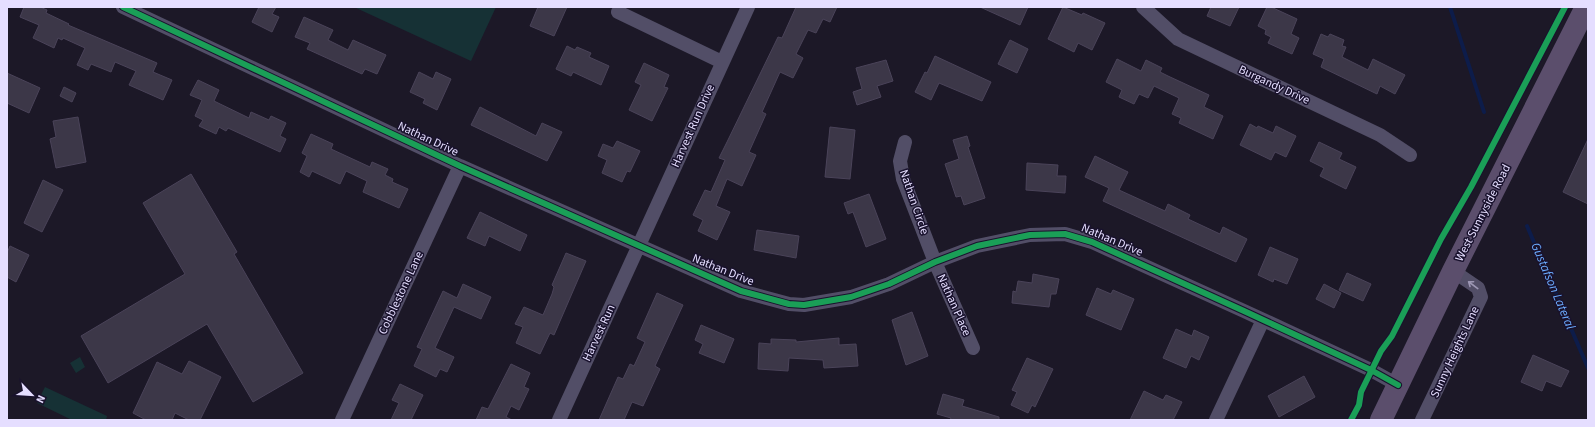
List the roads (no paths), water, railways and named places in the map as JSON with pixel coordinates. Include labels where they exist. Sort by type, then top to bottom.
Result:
[{"type":"main road","name":"West Sunnyside Road","points":[[1381,420],[1453,271],[1586,7]]},
{"type":"street","name":"Nathan Drive","points":[[123,7],[460,166],[741,291],[789,304],[804,305],[851,297],[889,284],[935,262],[998,241],[1030,235],[1065,234],[1092,242],[1371,370],[1398,385]]},
{"type":"street","name":"Harvest Run Drive","points":[[640,246],[748,7]]},
{"type":"street","name":"Burgandy Drive","points":[[1146,8],[1178,39],[1380,135],[1410,155]]},
{"type":"street","points":[[618,12],[722,62]]},
{"type":"street","name":"Nathan Circle","points":[[905,142],[900,161],[904,179],[935,262]]},
{"type":"street","name":"Cobblestone Lane","points":[[342,420],[460,166]]},
{"type":"street","name":"Harvest Run","points":[[559,420],[640,246]]},
{"type":"street","name":"Nathan Place","points":[[935,262],[973,348]]},
{"type":"street","name":"Sunny Heights Lane","points":[[1422,420],[1481,297],[1478,288],[1453,271]]},
{"type":"street","points":[[1216,420],[1263,320]]},
{"type":"waterway","name":"Gustafson Lateral","points":[[1450,7],[1484,112]]},
{"type":"waterway","name":"Gustafson Lateral","points":[[1527,226],[1588,368]]}]
